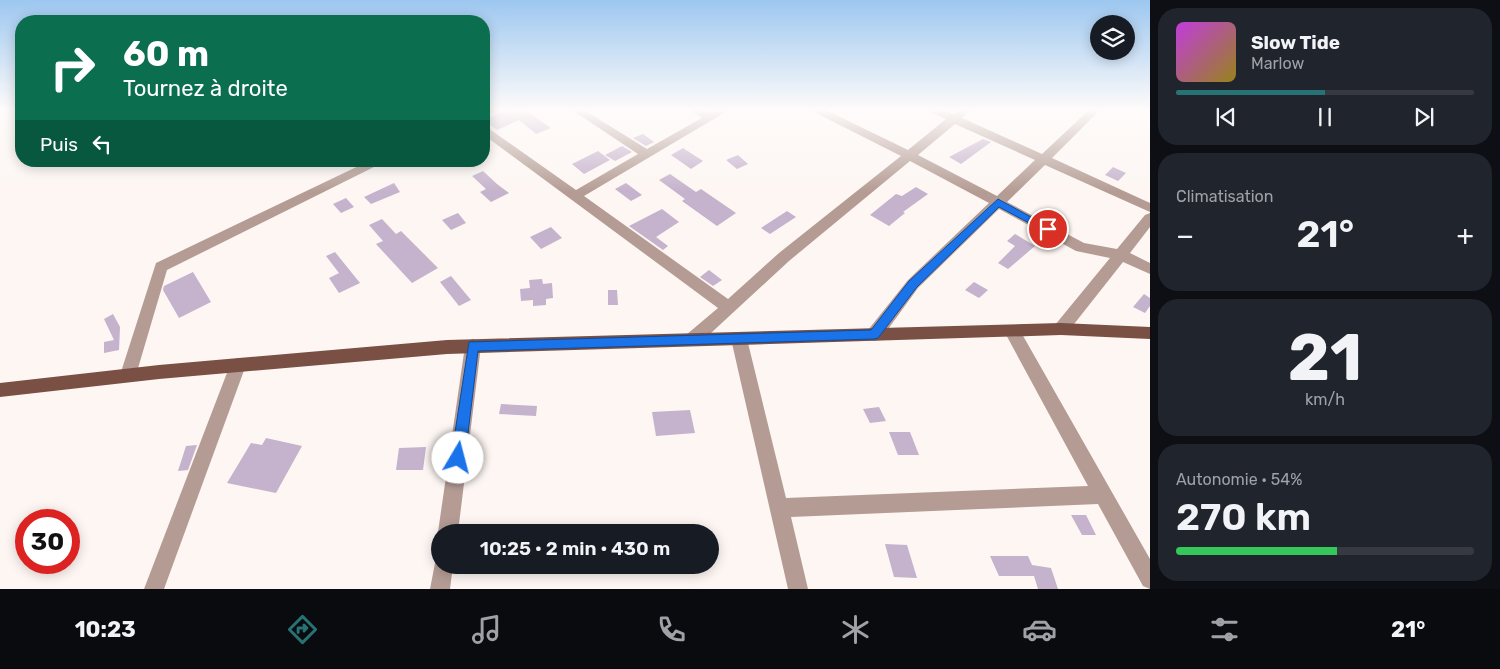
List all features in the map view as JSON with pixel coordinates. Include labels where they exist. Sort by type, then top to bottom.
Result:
[{"type":"main road","points":[[0,390],[128,375],[473,346],[1061,329],[1150,333]]},
{"type":"street","points":[[494,137],[728,307]]},
{"type":"street","points":[[620,137],[646,154]]},
{"type":"street","points":[[575,196],[675,137]]},
{"type":"street","points":[[874,137],[1081,247],[1121,255],[1150,269]]},
{"type":"street","points":[[692,340],[784,257],[931,137]]},
{"type":"street","points":[[1003,137],[1043,159],[1150,208]]},
{"type":"street","points":[[874,335],[913,284],[1066,137]]},
{"type":"street","points":[[128,375],[161,267],[368,167]]},
{"type":"street","points":[[1061,329],[1150,218]]},
{"type":"street","points":[[1012,331],[1150,579]]},
{"type":"street","points":[[739,339],[798,589]]},
{"type":"street","points":[[449,524],[473,346]]},
{"type":"street","points":[[154,589],[238,365]]},
{"type":"street","points":[[779,508],[1104,496]]},
{"type":"street","points":[[440,589],[442,574]]},
{"type":"building","points":[[648,137],[654,142],[646,146],[633,138]]},
{"type":"building","points":[[983,139],[991,142],[961,164],[949,157]]},
{"type":"building","points":[[622,146],[632,152],[615,161],[605,155]]},
{"type":"building","points":[[683,148],[703,161],[691,169],[671,155]]},
{"type":"building","points":[[598,151],[610,160],[584,174],[572,164]]},
{"type":"building","points":[[738,155],[748,164],[737,169],[726,160]]},
{"type":"building","points":[[1113,167],[1126,173],[1118,181],[1105,175]]},
{"type":"building","points":[[483,171],[509,193],[491,202],[480,192],[486,189],[472,176]]},
{"type":"building","points":[[670,174],[696,192],[701,189],[736,213],[717,226],[682,201],[685,199],[659,180]]},
{"type":"building","points":[[394,183],[400,192],[371,204],[364,197]]},
{"type":"building","points":[[626,183],[642,195],[631,201],[615,189]]},
{"type":"building","points":[[916,187],[928,194],[903,212],[905,213],[889,226],[870,215],[896,194],[902,196]]},
{"type":"building","points":[[346,198],[354,207],[341,213],[333,204]]},
{"type":"building","points":[[662,209],[679,222],[656,237],[668,246],[663,250],[629,226]]},
{"type":"building","points":[[787,211],[796,217],[770,234],[761,228]]},
{"type":"building","points":[[458,213],[466,223],[451,230],[442,220]]},
{"type":"building","points":[[382,219],[396,234],[401,231],[438,268],[412,283],[376,244],[383,241],[369,225]]},
{"type":"building","points":[[551,227],[562,238],[541,249],[530,237]]},
{"type":"building","points":[[1015,234],[1035,246],[1008,269],[998,263],[1015,246],[1007,241]]},
{"type":"building","points":[[335,252],[360,283],[339,293],[329,278],[339,273],[326,256]]},
{"type":"building","points":[[709,270],[722,280],[713,286],[700,277]]},
{"type":"building","points":[[193,272],[211,302],[179,318],[163,290],[164,286]]},
{"type":"building","points":[[451,276],[471,300],[459,306],[440,282]]},
{"type":"building","points":[[542,279],[543,284],[552,283],[553,298],[546,299],[546,305],[533,306],[533,300],[521,301],[520,289],[530,288],[529,280]]},
{"type":"building","points":[[974,282],[988,290],[979,298],[965,290]]},
{"type":"building","points":[[608,290],[617,290],[618,305],[608,305]]},
{"type":"building","points":[[1144,294],[1150,298],[1150,306],[1145,313],[1133,307]]},
{"type":"building","points":[[113,314],[120,327],[119,350],[104,353],[104,342],[114,340],[104,319]]},
{"type":"building","points":[[501,404],[537,406],[536,416],[499,414]]},
{"type":"building","points":[[879,407],[886,421],[870,423],[863,409]]},
{"type":"building","points":[[690,410],[695,433],[656,436],[652,412]]},
{"type":"building","points":[[889,432],[910,432],[919,455],[898,455]]},
{"type":"building","points":[[266,438],[302,446],[276,493],[227,483],[251,443],[262,445]]},
{"type":"building","points":[[197,445],[188,470],[178,471],[186,446]]},
{"type":"building","points":[[426,447],[423,470],[396,470],[399,448]]},
{"type":"building","points":[[1071,515],[1086,515],[1096,535],[1082,535]]},
{"type":"building","points":[[885,544],[907,545],[917,578],[894,577]]},
{"type":"building","points":[[990,556],[1028,556],[1032,565],[1051,568],[1058,589],[1038,589],[1034,576],[999,576]]},
{"type":"route","points":[[458,458],[473,346],[874,335],[913,284],[998,202],[1048,229]]}]
